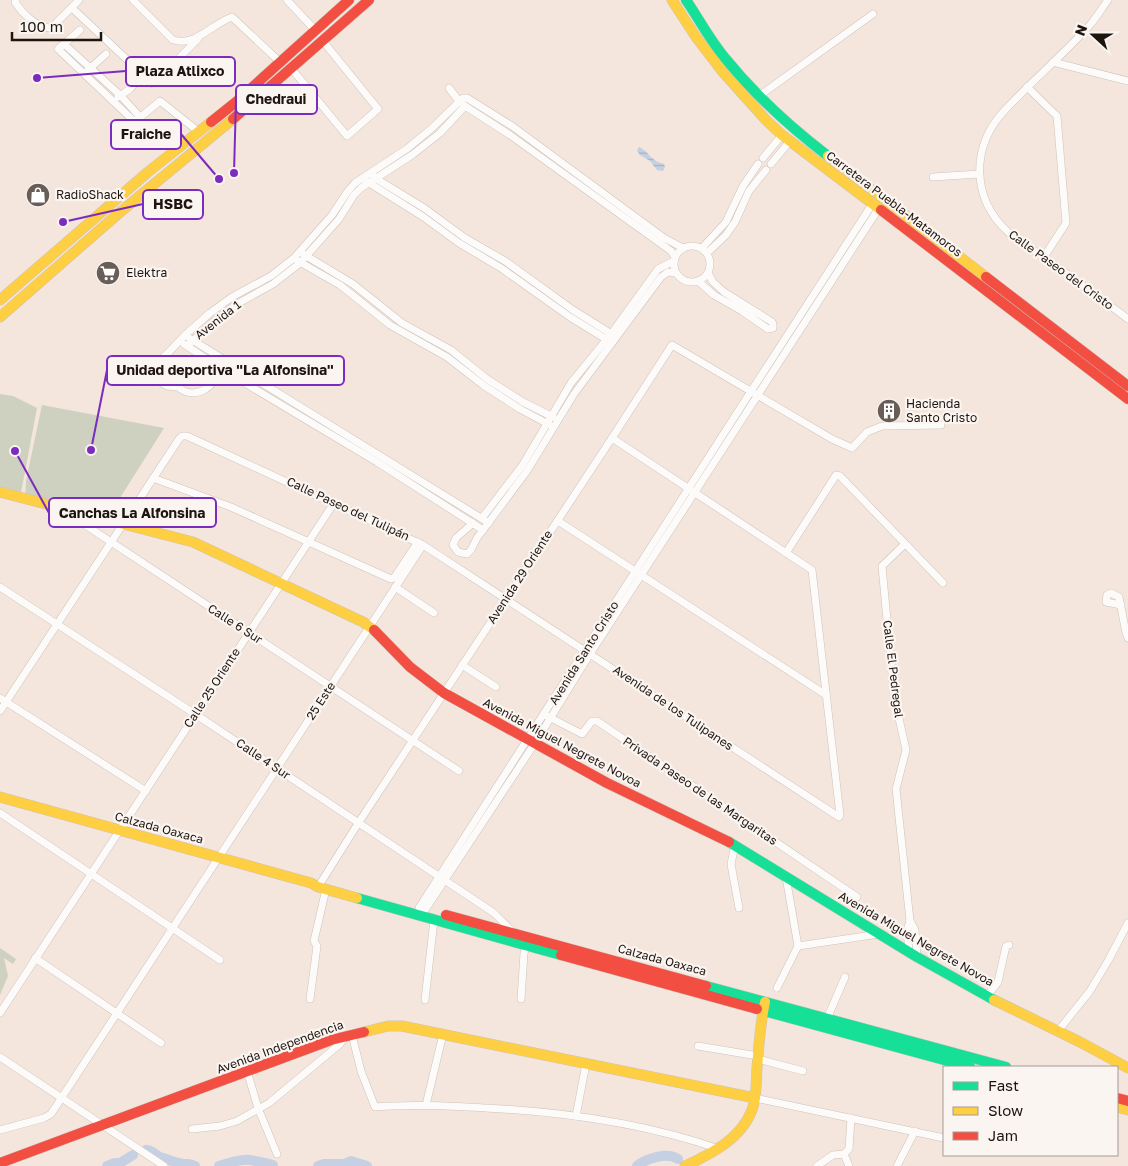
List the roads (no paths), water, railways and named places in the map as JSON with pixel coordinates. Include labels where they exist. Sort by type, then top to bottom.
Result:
[{"type":"main road","points":[[0,300],[148,172],[236,102],[349,0]]},
{"type":"main road","points":[[0,317],[119,213],[223,128],[369,0]]},
{"type":"main road","name":"Carretera Puebla-Matamoros","points":[[672,0],[719,69],[764,119],[786,138],[1128,399]]},
{"type":"main road","name":"Carretera Puebla-Matamoros","points":[[686,0],[713,42],[759,96],[801,135],[1128,386]]},
{"type":"main road","name":"Avenida Miguel Negrete Novoa","points":[[0,492],[193,542],[370,626],[410,668],[444,693],[607,783],[720,836],[913,954],[987,996],[1128,1068]]},
{"type":"main road","name":"Calzada Oaxaca","points":[[0,797],[319,885],[434,920],[512,937],[764,1006],[1002,1066]]},
{"type":"main road","name":"Calzada Oaxaca","points":[[319,885],[492,927],[512,937]]},
{"type":"main road","points":[[492,927],[498,924],[499,918]]},
{"type":"main road","points":[[686,1166],[719,1149],[739,1132],[753,1109],[764,1006]]},
{"type":"main road","name":"Calzada Oaxaca","points":[[832,1023],[967,1066]]},
{"type":"main road","name":"Avenida Independencia","points":[[0,1163],[247,1072],[320,1043],[374,1028],[395,1026],[443,1034],[755,1098]]},
{"type":"street","points":[[16,0],[15,2],[19,9],[39,25],[47,28],[51,28],[79,0]]},
{"type":"street","points":[[134,0],[173,40],[185,42],[232,17],[280,62]]},
{"type":"street","points":[[288,0],[315,30]]},
{"type":"street","name":"Calle Paseo del Cristo","points":[[1108,0],[1091,24],[993,124],[982,148],[979,174],[986,202],[1008,232],[1128,319]]},
{"type":"street","points":[[72,8],[153,84],[201,35]]},
{"type":"street","points":[[759,96],[873,14]]},
{"type":"street","points":[[80,30],[58,49],[88,71],[117,98],[135,121],[160,101],[199,132]]},
{"type":"street","points":[[291,68],[347,136],[372,115],[378,109],[322,40]]},
{"type":"street","points":[[88,71],[106,54]]},
{"type":"street","points":[[1053,62],[1128,81]]},
{"type":"street","points":[[117,98],[130,89],[137,80]]},
{"type":"street","points":[[1028,87],[1057,116],[1066,223],[1044,257]]},
{"type":"street","points":[[449,88],[465,106],[510,135],[672,251],[676,273]]},
{"type":"street","points":[[459,101],[466,98],[512,126],[664,238],[682,248]]},
{"type":"street","name":"Avenida 1","points":[[373,175],[408,148],[459,101]]},
{"type":"street","name":"Avenida 1","points":[[190,343],[237,304],[273,284],[300,264],[303,254],[348,191],[373,175],[412,155],[440,133],[465,106]]},
{"type":"street","points":[[705,251],[726,222],[743,186],[761,161],[786,138]]},
{"type":"street","points":[[705,251],[726,235],[735,222],[749,191],[768,167],[786,138]]},
{"type":"street","points":[[571,180],[575,173]]},
{"type":"street","points":[[933,177],[979,174]]},
{"type":"street","points":[[373,175],[424,208],[503,265],[612,336]]},
{"type":"street","points":[[365,180],[422,216],[459,243],[503,265]]},
{"type":"street","name":"Avenida Santo Cristo","points":[[422,909],[876,206]]},
{"type":"street","points":[[554,418],[613,343],[612,336],[658,269],[674,259],[682,248],[691,245],[705,251],[710,261],[708,273],[713,282],[724,292],[743,302],[772,322],[774,324],[773,328],[768,329],[714,295],[698,281]]},
{"type":"street","points":[[303,254],[353,284],[483,385],[550,425]]},
{"type":"street","name":"Avenida 1","points":[[183,338],[232,297],[271,276],[294,258],[303,254]]},
{"type":"street","points":[[294,258],[300,264],[340,284],[390,325],[432,344],[451,350],[487,379],[516,398],[554,418]]},
{"type":"street","points":[[473,523],[456,538],[453,545],[458,552],[467,554],[471,550],[483,530],[527,471],[571,384],[661,277],[668,272],[676,273],[686,281],[698,281],[708,273]]},
{"type":"street","points":[[134,382],[183,338],[222,370],[483,530]]},
{"type":"street","points":[[190,343],[315,415],[489,522]]},
{"type":"street","name":"Avenida 29 Oriente","points":[[310,999],[317,946],[314,941],[319,885],[672,344],[753,396]]},
{"type":"street","points":[[168,353],[168,370],[171,380],[177,387]]},
{"type":"street","points":[[144,373],[167,386],[177,387],[190,393],[203,391],[214,382],[222,370]]},
{"type":"street","points":[[753,396],[852,448],[867,432],[882,426],[941,425]]},
{"type":"street","points":[[311,423],[315,415]]},
{"type":"street","points":[[482,518],[522,466],[550,425]]},
{"type":"street","name":"Calle Paseo del Tulipán","points":[[153,478],[182,436],[187,436],[421,543],[506,599]]},
{"type":"street","points":[[612,438],[812,570],[826,695]]},
{"type":"street","points":[[786,553],[836,475],[840,476],[943,583]]},
{"type":"street","points":[[0,711],[3,700],[57,624],[153,478],[231,507],[391,579],[394,578],[421,543]]},
{"type":"street","name":"Calle 25 Oriente","points":[[0,1013],[334,503]]},
{"type":"street","name":"Calle 6 Sur","points":[[58,507],[459,771]]},
{"type":"street","points":[[558,521],[826,695]]},
{"type":"street","name":"25 Este","points":[[0,1130],[44,1118],[51,1114],[370,626],[421,543]]},
{"type":"street","name":"Calle El Pedregal","points":[[905,544],[882,566],[894,696],[906,750],[896,789],[910,920],[915,930],[913,954]]},
{"type":"street","name":"Calle 4 Sur","points":[[0,587],[196,714],[442,878],[499,918],[512,937]]},
{"type":"street","points":[[395,587],[434,613]]},
{"type":"street","name":"Avenida de los Tulipanes","points":[[506,599],[839,817],[826,695]]},
{"type":"street","points":[[1121,605],[1128,638]]},
{"type":"street","points":[[462,665],[496,687]]},
{"type":"street","points":[[3,700],[146,791]]},
{"type":"street","name":"Privada Paseo de las Margaritas","points":[[548,716],[582,734],[592,721],[597,721],[857,897]]},
{"type":"street","points":[[0,812],[220,960]]},
{"type":"street","points":[[735,845],[731,864],[739,908]]},
{"type":"street","points":[[777,988],[798,946],[786,876]]},
{"type":"street","points":[[425,1000],[434,920]]},
{"type":"street","points":[[1058,1031],[1090,991],[1128,922]]},
{"type":"street","points":[[798,946],[879,934]]},
{"type":"street","points":[[522,999],[524,953],[529,942]]},
{"type":"street","points":[[987,996],[998,982],[1002,957],[1008,945]]},
{"type":"street","points":[[35,958],[161,1043]]},
{"type":"street","points":[[832,1023],[845,977]]},
{"type":"street","points":[[426,1105],[443,1034]]},
{"type":"street","points":[[192,1130],[220,1126],[237,1121],[269,1103],[348,1036],[375,1107],[426,1105],[532,1110],[664,1132],[719,1149]]},
{"type":"street","points":[[698,1046],[758,1057],[803,1071]]},
{"type":"street","points":[[0,1057],[164,1166]]},
{"type":"street","points":[[576,1116],[586,1064]]},
{"type":"street","points":[[247,1072],[258,1108],[277,1154]]},
{"type":"street","points":[[755,1098],[943,1138]]},
{"type":"street","points":[[817,1166],[833,1155],[844,1154],[849,1148],[851,1118]]},
{"type":"street","points":[[897,1166],[915,1131]]},
{"type":"street","points":[[844,1154],[849,1166]]},
{"type":"water","points":[[639,147],[646,151],[653,159],[664,164],[663,171],[657,170],[650,161],[640,155],[637,151]]},
{"type":"waterway","points":[[146,1150],[172,1161],[195,1166]]},
{"type":"waterway","points":[[107,1166],[120,1163],[133,1155]]},
{"type":"waterway","points":[[637,1166],[657,1157],[668,1156],[678,1159]]},
{"type":"waterway","points":[[219,1166],[246,1160],[273,1165]]},
{"type":"waterway","points":[[318,1166],[324,1164],[344,1164],[351,1161],[367,1166]]},
{"type":"place","name":"Plaza Atlixco","points":[[37,78]]},
{"type":"place","name":"Chedraui","points":[[234,173]]},
{"type":"place","name":"Fraiche","points":[[219,179]]},
{"type":"place","name":"RadioShack","points":[[38,195]]},
{"type":"place","name":"HSBC","points":[[63,222]]},
{"type":"place","name":"Elektra","points":[[108,273]]},
{"type":"place","name":"Hacienda Santo Cristo","points":[[889,411]]},
{"type":"place","name":"Unidad deportiva ''La Alfonsina''","points":[[91,450]]},
{"type":"place","name":"Canchas La Alfonsina","points":[[15,451]]}]
